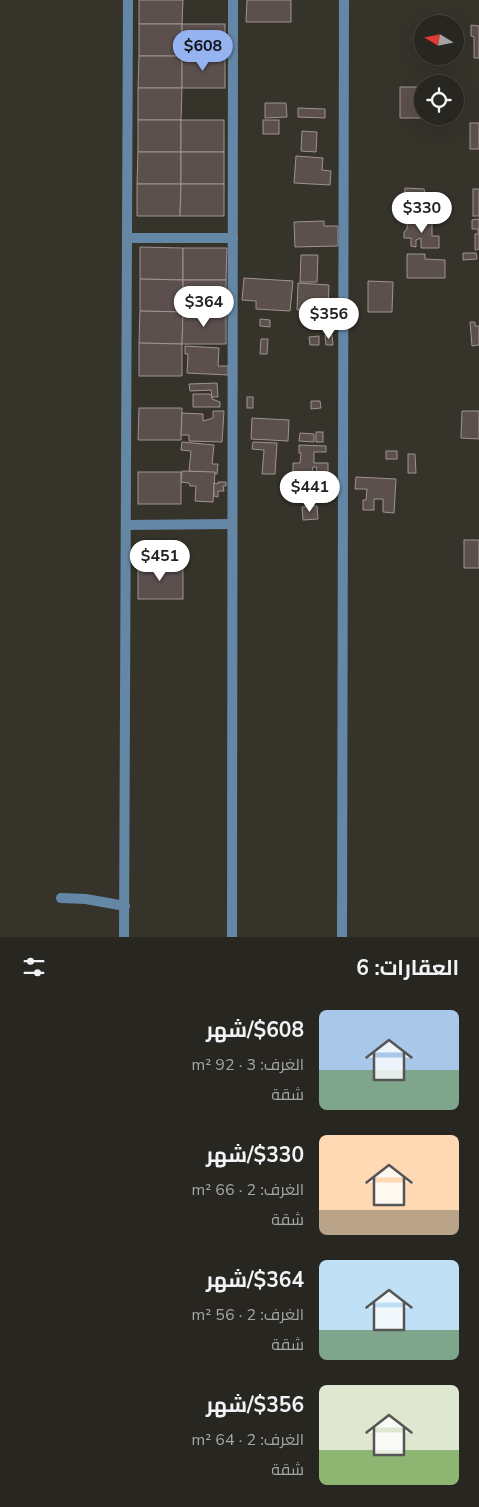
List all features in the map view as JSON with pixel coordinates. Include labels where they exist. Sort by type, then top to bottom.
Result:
[{"type":"street","points":[[124,937],[128,0]]},
{"type":"street","points":[[232,0],[232,937]]},
{"type":"street","points":[[342,937],[344,0]]},
{"type":"street","points":[[127,238],[233,238]]},
{"type":"street","points":[[126,526],[232,524]]},
{"type":"street","points":[[61,898],[86,899],[124,906]]},
{"type":"building","points":[[139,0],[183,0],[182,24],[139,24]]},
{"type":"building","points":[[247,0],[291,0],[291,22],[246,22]]},
{"type":"building","points":[[139,24],[182,24],[182,56],[139,56]]},
{"type":"building","points":[[182,24],[225,24],[225,56],[182,56]]},
{"type":"building","points":[[471,25],[479,26],[479,58],[474,58],[474,37],[471,36]]},
{"type":"building","points":[[139,56],[182,56],[182,88],[138,88]]},
{"type":"building","points":[[182,56],[225,56],[225,88],[182,88]]},
{"type":"building","points":[[400,87],[414,87],[414,118],[400,118]]},
{"type":"building","points":[[138,88],[182,88],[181,120],[138,120]]},
{"type":"building","points":[[265,103],[286,103],[287,117],[265,118]]},
{"type":"building","points":[[298,108],[325,109],[325,118],[298,117]]},
{"type":"building","points":[[138,120],[181,120],[181,152],[138,152]]},
{"type":"building","points":[[181,120],[224,120],[224,152],[181,152]]},
{"type":"building","points":[[263,120],[279,120],[279,134],[263,134]]},
{"type":"building","points":[[470,123],[479,123],[479,149],[470,149]]},
{"type":"building","points":[[302,131],[317,132],[316,152],[301,151]]},
{"type":"building","points":[[138,152],[181,152],[181,184],[137,184]]},
{"type":"building","points":[[181,152],[224,152],[224,184],[181,184]]},
{"type":"building","points":[[296,156],[323,158],[322,170],[331,171],[330,185],[294,183]]},
{"type":"building","points":[[137,184],[181,184],[180,216],[137,216]]},
{"type":"building","points":[[181,184],[224,184],[224,216],[180,216]]},
{"type":"building","points":[[405,188],[424,189],[428,204],[434,206],[433,214],[403,213]]},
{"type":"building","points":[[473,189],[479,189],[479,216],[473,216]]},
{"type":"building","points":[[479,219],[479,249],[475,250],[475,234],[478,234],[478,229],[472,229],[472,220]]},
{"type":"building","points":[[407,220],[432,220],[432,236],[439,236],[439,248],[421,248],[421,238],[416,240],[416,247],[411,246],[411,238],[404,238]]},
{"type":"building","points":[[324,221],[324,226],[338,226],[338,246],[295,247],[294,222]]},
{"type":"building","points":[[140,247],[183,248],[183,280],[140,279]]},
{"type":"building","points":[[183,248],[227,248],[226,280],[183,280]]},
{"type":"building","points":[[463,253],[476,253],[477,259],[463,260]]},
{"type":"building","points":[[407,254],[425,254],[425,259],[445,260],[445,278],[407,278]]},
{"type":"building","points":[[301,255],[318,255],[317,282],[300,282]]},
{"type":"building","points":[[244,278],[293,281],[290,311],[256,309],[256,301],[242,300]]},
{"type":"building","points":[[140,279],[183,280],[183,312],[140,311]]},
{"type":"building","points":[[183,280],[226,280],[226,312],[183,312]]},
{"type":"building","points":[[368,281],[393,282],[392,312],[368,312]]},
{"type":"building","points":[[298,283],[329,285],[328,311],[297,310]]},
{"type":"building","points":[[140,311],[183,312],[182,344],[139,343]]},
{"type":"building","points":[[183,312],[226,312],[226,344],[182,344]]},
{"type":"building","points":[[260,319],[270,320],[270,327],[260,326]]},
{"type":"building","points":[[470,322],[475,322],[475,326],[479,326],[479,345],[472,346]]},
{"type":"building","points":[[325,335],[332,335],[333,345],[326,345]]},
{"type":"building","points":[[319,336],[319,345],[310,345],[309,337]]},
{"type":"building","points":[[261,339],[268,339],[267,354],[260,354]]},
{"type":"building","points":[[139,343],[182,344],[182,376],[139,376]]},
{"type":"building","points":[[185,346],[219,348],[218,366],[228,366],[228,375],[187,373],[188,354],[185,354]]},
{"type":"building","points":[[217,383],[218,397],[212,397],[211,390],[190,391],[189,384]]},
{"type":"building","points":[[193,394],[210,394],[212,399],[220,402],[220,407],[193,407]]},
{"type":"building","points":[[247,397],[253,397],[253,408],[247,408]]},
{"type":"building","points":[[311,401],[320,401],[321,408],[311,409]]},
{"type":"building","points":[[139,408],[182,408],[181,440],[138,440]]},
{"type":"building","points":[[213,411],[224,411],[222,442],[189,441],[189,435],[181,435],[182,413],[203,414],[203,421],[213,418]]},
{"type":"building","points":[[462,411],[479,411],[479,439],[461,438]]},
{"type":"building","points":[[252,418],[289,420],[288,441],[251,439]]},
{"type":"building","points":[[316,432],[323,432],[323,442],[316,442]]},
{"type":"building","points":[[300,433],[314,434],[314,442],[299,441]]},
{"type":"building","points":[[182,442],[214,445],[212,464],[218,464],[217,474],[189,471],[191,451],[181,450]]},
{"type":"building","points":[[253,442],[277,443],[275,474],[262,474],[264,450],[252,449]]},
{"type":"building","points":[[299,445],[326,446],[326,452],[314,452],[314,463],[328,463],[328,473],[316,472],[317,467],[313,467],[312,472],[303,472],[303,477],[293,476],[293,463],[300,463],[301,453],[299,453]]},
{"type":"building","points":[[386,451],[397,451],[397,459],[386,459]]},
{"type":"building","points":[[408,454],[415,454],[416,473],[408,473]]},
{"type":"building","points":[[182,471],[215,472],[213,502],[195,501],[196,486],[190,486],[189,483],[181,482]]},
{"type":"building","points":[[138,472],[181,472],[181,504],[138,504]]},
{"type":"building","points":[[356,477],[396,479],[394,513],[383,512],[383,499],[374,499],[374,510],[363,510],[363,500],[366,500],[367,489],[355,489]]},
{"type":"building","points":[[312,480],[319,480],[319,489],[312,489]]},
{"type":"building","points":[[300,481],[309,481],[309,498],[300,499]]},
{"type":"building","points":[[218,482],[226,482],[226,486],[223,486],[224,491],[218,491],[218,497],[214,496],[214,483],[218,484]]},
{"type":"building","points":[[317,506],[318,519],[303,520],[302,507]]},
{"type":"building","points":[[464,540],[479,540],[479,568],[464,568]]},
{"type":"building","points":[[138,566],[183,566],[183,599],[138,599]]}]
